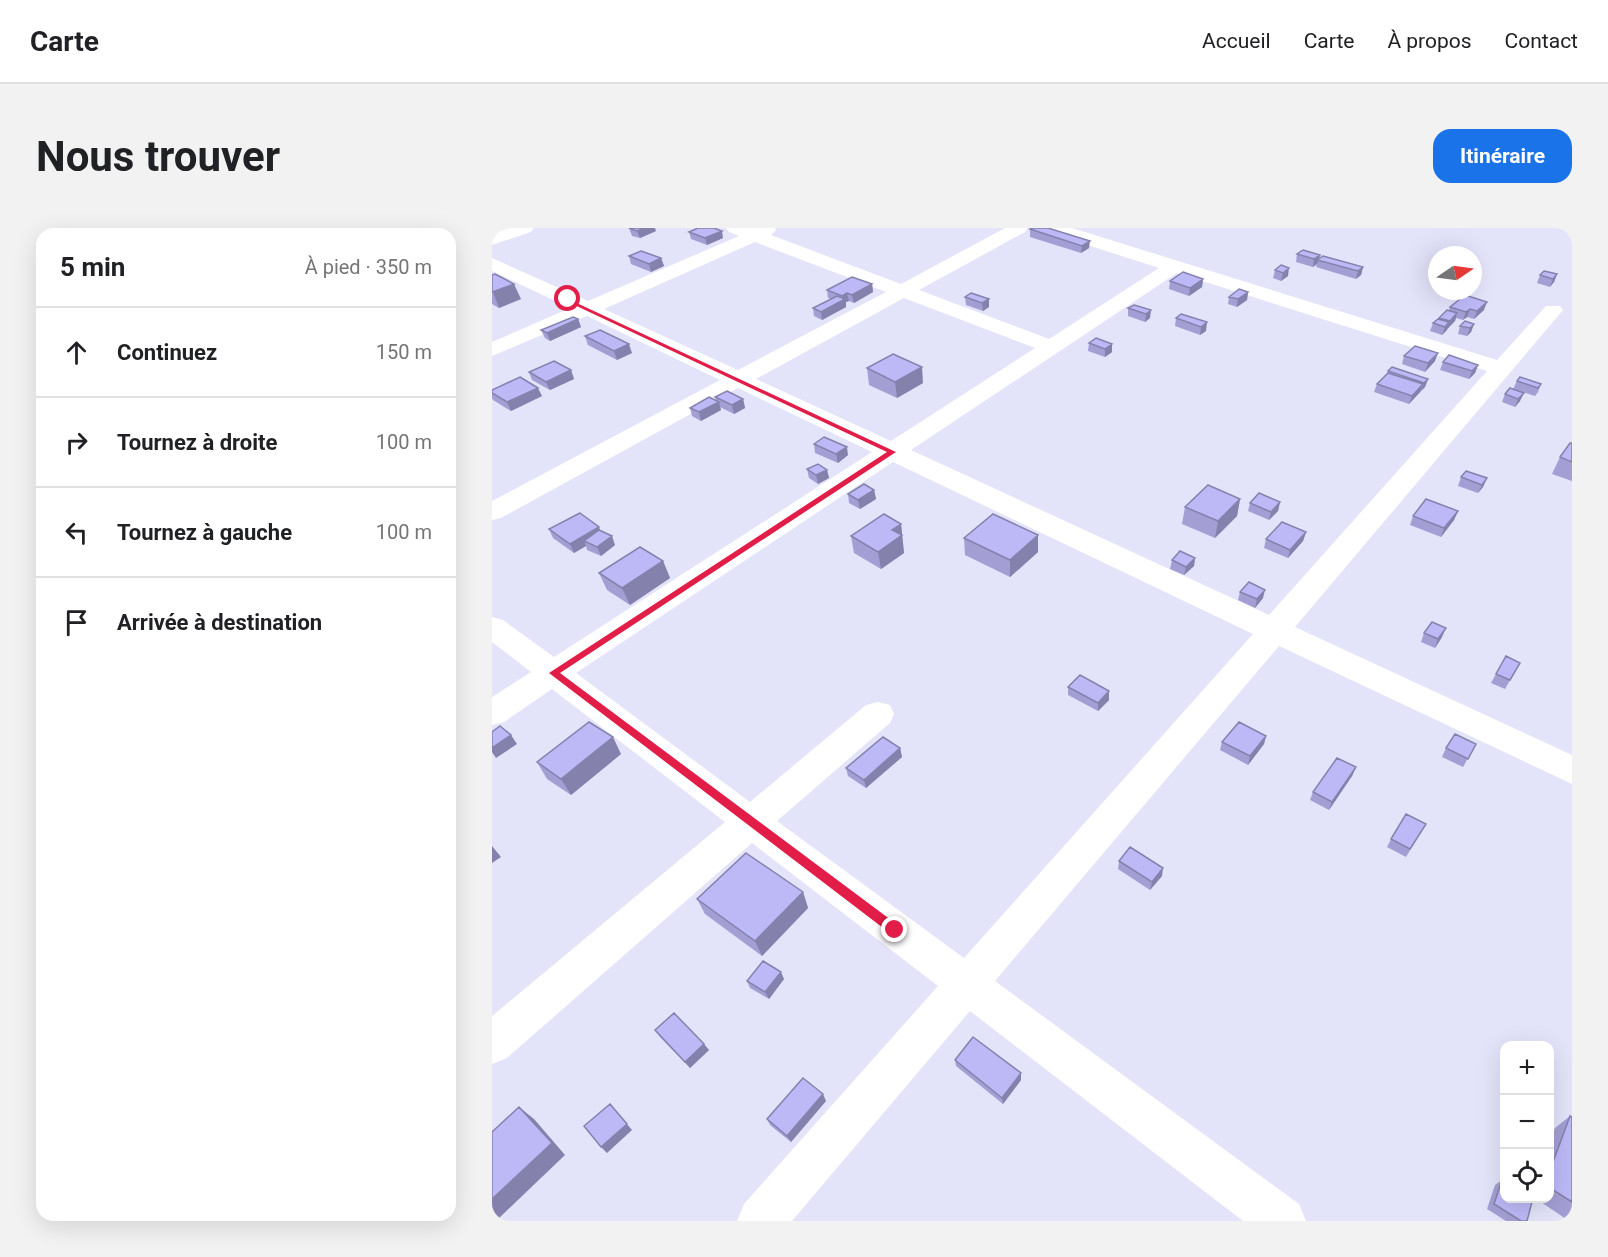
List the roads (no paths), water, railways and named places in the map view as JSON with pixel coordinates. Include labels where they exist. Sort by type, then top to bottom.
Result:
[{"type":"street","points":[[492,240],[525,228]]},
{"type":"street","points":[[735,228],[763,232],[903,291],[1052,347]]},
{"type":"street","points":[[492,512],[1019,228]]},
{"type":"street","points":[[1053,228],[1502,369]]},
{"type":"street","points":[[492,350],[763,232]]},
{"type":"street","points":[[492,264],[1572,771]]},
{"type":"street","points":[[492,713],[1175,266]]},
{"type":"street","points":[[760,1221],[1502,369],[1557,317]]},
{"type":"street","points":[[492,627],[1282,1221]]},
{"type":"street","points":[[492,1044],[878,714]]}]
